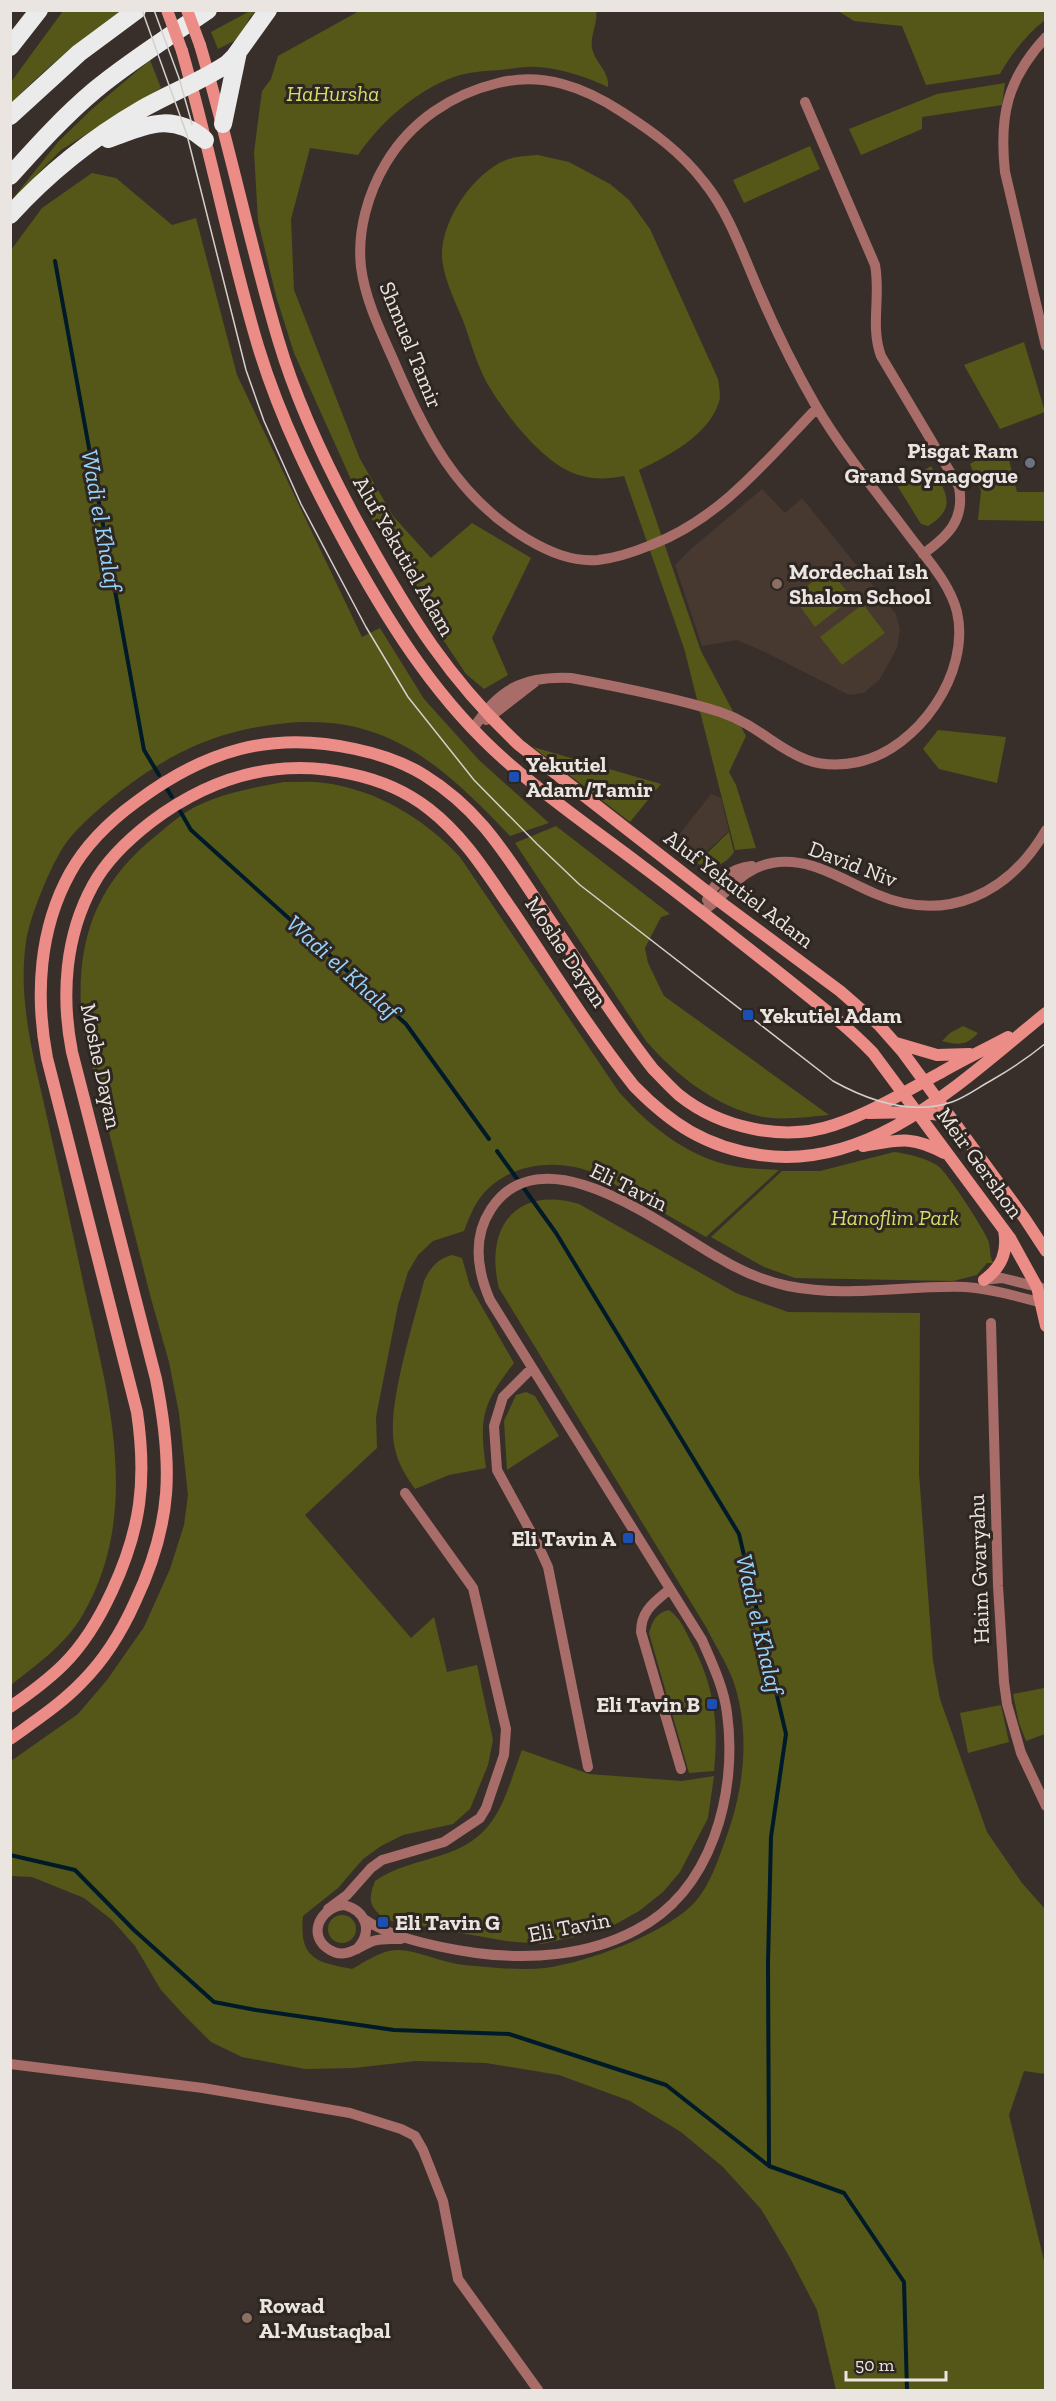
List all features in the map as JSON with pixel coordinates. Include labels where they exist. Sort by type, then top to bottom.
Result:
[{"type":"highway","points":[[10,47],[39,10]]},
{"type":"highway","points":[[10,116],[79,53],[137,10]]},
{"type":"highway","points":[[10,176],[94,90],[208,10]]},
{"type":"highway","points":[[10,215],[48,175],[84,147],[144,108],[226,64],[238,52],[268,10]]},
{"type":"highway","points":[[223,124],[238,52]]},
{"type":"highway","points":[[84,147],[163,122],[184,125],[206,140]]},
{"type":"street","name":"Aluf Yekutiel Adam","points":[[167,10],[191,84],[258,344],[289,432],[324,505],[397,634],[473,729],[537,787],[703,911],[847,1027],[882,1063],[903,1093]]},
{"type":"street","name":"Aluf Yekutiel Adam","points":[[187,10],[200,45],[223,124],[278,338],[308,424],[343,496],[415,623],[442,661],[487,714],[549,771],[840,991],[894,1041],[934,1096]]},
{"type":"street","points":[[1046,37],[1020,69],[1011,88],[1004,117],[1003,150],[1005,172],[1046,346]]},
{"type":"street","name":"Shmuel Tamir","points":[[473,729],[487,714],[540,678],[571,678],[726,714],[757,729],[800,759],[818,763],[862,762],[886,751],[914,730],[940,697],[951,676],[957,656],[959,634],[957,613],[940,577],[817,410],[773,324],[728,220],[706,183],[679,153],[660,137],[602,99],[549,80],[515,80],[494,84],[460,96],[429,114],[413,129],[387,161],[371,194],[362,228],[360,262],[369,303],[419,420],[459,482],[498,520],[537,545],[572,559],[591,560],[627,554],[681,533],[697,523],[728,498],[817,410]]},
{"type":"street","points":[[806,102],[875,265],[877,276],[875,336],[881,356],[959,487],[961,504],[959,514],[943,539],[923,554]]},
{"type":"street","name":"Moshe Dayan","points":[[10,1707],[65,1664],[91,1631],[126,1561],[137,1525],[142,1481],[137,1412],[47,1058],[40,1006],[40,979],[51,921],[69,875],[80,857],[118,815],[168,778],[191,766],[230,751],[290,741],[339,745],[386,757],[406,765],[444,788],[484,825],[640,1052],[679,1095],[703,1111],[723,1120],[751,1128],[804,1132],[863,1113],[1033,1023]]},
{"type":"street","name":"Moshe Dayan","points":[[10,1739],[45,1714],[83,1682],[112,1645],[126,1623],[150,1570],[165,1512],[166,1432],[156,1379],[72,1052],[65,1006],[67,973],[75,928],[92,886],[116,853],[166,811],[202,789],[224,780],[266,769],[290,767],[335,770],[378,781],[395,788],[429,809],[465,842],[634,1086],[663,1115],[698,1137],[745,1153],[806,1157],[838,1151],[866,1140],[917,1112],[934,1096],[954,1087],[1046,1013]]},
{"type":"street","name":"David Niv","points":[[703,911],[714,897],[741,876],[761,866],[783,862],[798,862],[902,903],[952,904],[982,893],[1016,872],[1028,859],[1046,830]]},
{"type":"street","points":[[894,1041],[937,1055],[977,1054]]},
{"type":"street","points":[[903,1093],[934,1096]]},
{"type":"street","name":"Meir Gershon","points":[[903,1093],[1003,1229],[1041,1288],[1046,1326]]},
{"type":"street","name":"Meir Gershon","points":[[934,1096],[1026,1219],[1046,1251]]},
{"type":"street","points":[[863,1113],[917,1112],[948,1116]]},
{"type":"street","points":[[838,1151],[905,1139],[921,1141],[947,1154]]},
{"type":"street","name":"Eli Tavin","points":[[362,1915],[374,1926],[410,1939],[463,1951],[518,1957],[599,1946],[638,1929],[675,1900],[692,1881],[716,1831],[722,1810],[729,1757],[727,1712],[720,1684],[702,1640],[490,1300],[477,1255],[482,1226],[494,1203],[507,1192],[533,1180],[560,1179],[611,1195],[722,1260],[767,1280],[786,1285],[837,1291],[966,1287],[1043,1303]]},
{"type":"street","points":[[984,1280],[994,1273],[1001,1263],[1005,1245],[1003,1229]]},
{"type":"street","name":"Eli Tavin","points":[[966,1287],[984,1280],[1002,1278],[1041,1288]]},
{"type":"street","name":"Haim Gvaryahu","points":[[991,1323],[998,1586],[1004,1682],[1007,1704],[1021,1753],[1046,1806]]},
{"type":"street","points":[[532,1368],[503,1397],[494,1426],[496,1470],[548,1567],[588,1767]]},
{"type":"street","points":[[361,1880],[357,1896],[366,1935],[357,1949],[342,1954],[328,1949],[319,1937],[319,1921],[328,1909],[347,1895],[371,1868],[382,1860],[444,1842],[480,1818],[486,1808],[506,1743],[506,1729],[473,1588],[405,1493]]},
{"type":"street","points":[[670,1589],[646,1609],[641,1622],[641,1632],[681,1769]]},
{"type":"street","points":[[328,1909],[344,1905],[362,1915]]},
{"type":"street","name":"Eli Tavin","points":[[357,1949],[375,1941],[410,1939]]},
{"type":"street","points":[[10,2064],[203,2088],[350,2113],[402,2129],[415,2136],[423,2150],[443,2201],[458,2279],[538,2391]]},
{"type":"shaded area","name":"Mordechai Ish Shalom School","points":[[762,489],[785,513],[802,498],[896,614],[900,629],[897,648],[880,679],[864,693],[849,695],[737,640],[702,646],[675,565]]},
{"type":"shaded area","points":[[711,794],[721,798],[729,831],[695,862],[672,844]]},
{"type":"green space","name":"HaHursha","points":[[361,10],[596,11],[592,48],[605,72],[608,87],[573,74],[537,67],[477,72],[454,77],[426,90],[400,109],[377,131],[358,155],[310,148],[291,219],[294,290],[360,459],[393,516],[431,558],[472,523],[531,558],[492,638],[508,675],[484,689],[466,674],[442,638],[358,495],[294,353],[276,296],[258,221],[254,152],[262,91],[271,79],[278,56]]},
{"type":"green space","points":[[1045,10],[1045,20],[1020,45],[1000,74],[926,85],[902,26],[854,21],[838,11]]},
{"type":"green space","points":[[63,11],[122,11],[64,54],[11,104],[11,82]]},
{"type":"green space","points":[[250,11],[256,11],[250,17],[240,38],[218,49],[211,32]]},
{"type":"green space","points":[[150,60],[161,88],[61,150],[11,201],[58,142],[91,110]]},
{"type":"green space","points":[[1005,83],[1002,105],[922,117],[922,129],[861,155],[849,129],[937,94]]},
{"type":"green space","points":[[810,146],[820,169],[744,203],[733,180]]},
{"type":"green space","points":[[538,155],[569,162],[610,184],[629,200],[650,229],[718,379],[719,402],[706,425],[686,444],[639,470],[701,651],[746,736],[729,772],[736,785],[756,848],[735,850],[684,648],[624,476],[590,478],[579,475],[552,461],[527,437],[504,409],[483,376],[448,283],[443,266],[443,244],[447,229],[461,200],[471,187],[494,166],[513,158]]},
{"type":"green space","points":[[92,173],[116,178],[172,225],[196,218],[237,375],[362,637],[380,628],[424,699],[479,760],[549,823],[510,836],[451,779],[422,757],[393,740],[361,728],[326,723],[287,723],[224,735],[170,758],[137,779],[106,803],[75,832],[60,852],[42,891],[28,932],[24,963],[25,1003],[35,1064],[103,1373],[115,1456],[116,1497],[111,1538],[100,1577],[82,1616],[59,1645],[11,1685],[11,250],[42,208]]},
{"type":"green space","points":[[1024,342],[1045,412],[1000,429],[964,365]]},
{"type":"green space","points":[[1005,444],[1017,492],[1045,492],[1045,521],[978,520],[981,491],[970,464]]},
{"type":"green space","points":[[931,466],[941,483],[946,505],[938,519],[928,526],[921,524],[898,487]]},
{"type":"green space","points":[[829,569],[852,598],[815,627],[793,597]]},
{"type":"green space","points":[[863,604],[885,633],[842,665],[820,637]]},
{"type":"green space","points":[[938,730],[1006,737],[997,783],[939,769],[923,749]]},
{"type":"green space","points":[[533,747],[661,784],[630,822]]},
{"type":"green space","points":[[284,782],[325,783],[363,792],[399,808],[431,830],[460,857],[619,1092],[643,1117],[685,1148],[716,1162],[733,1166],[779,1170],[706,1237],[594,1173],[565,1166],[535,1166],[520,1170],[494,1184],[477,1203],[464,1231],[433,1241],[418,1255],[408,1272],[398,1305],[376,1417],[377,1448],[305,1515],[411,1638],[434,1617],[447,1672],[477,1665],[493,1740],[488,1765],[470,1809],[453,1824],[403,1835],[381,1846],[363,1859],[338,1888],[303,1916],[302,1930],[307,1949],[312,1956],[328,1964],[352,1969],[379,1954],[397,1950],[456,1964],[525,1969],[562,1965],[601,1954],[660,1928],[697,1900],[713,1873],[733,1816],[741,1776],[743,1735],[737,1694],[731,1675],[706,1627],[499,1288],[496,1247],[501,1230],[510,1216],[522,1206],[538,1201],[557,1200],[579,1204],[736,1293],[788,1312],[920,1313],[919,1474],[933,1661],[940,1699],[987,1832],[1022,1883],[1045,1909],[1045,2074],[1024,2071],[1009,2115],[1045,2265],[1045,2390],[836,2390],[817,2310],[761,2209],[723,2167],[681,2132],[630,2101],[559,2075],[486,2063],[416,2061],[354,2068],[305,2069],[242,2057],[211,2042],[183,2014],[161,1990],[135,1946],[112,1920],[84,1898],[32,1877],[11,1876],[11,1761],[78,1714],[107,1680],[144,1627],[170,1569],[184,1525],[188,1495],[179,1413],[169,1362],[82,1025],[82,968],[86,942],[93,918],[118,874],[136,854],[168,826],[188,811],[209,801],[241,791]]},
{"type":"green space","points":[[556,826],[670,914],[661,917],[645,948],[648,963],[664,996],[829,1115],[769,1118],[736,1109],[693,1085],[657,1053],[646,1041],[515,843]]},
{"type":"green space","points":[[729,832],[734,852],[728,859],[712,866],[704,862],[700,865],[697,863]]},
{"type":"green space","points":[[963,1026],[978,1033],[962,1043],[942,1041],[950,1033]]},
{"type":"green space","name":"Hanoflim Park","points":[[894,1152],[934,1163],[943,1170],[985,1234],[993,1263],[987,1263],[977,1275],[953,1281],[795,1278],[764,1267],[711,1237],[782,1171],[820,1171]]},
{"type":"green space","points":[[452,1255],[462,1258],[470,1286],[514,1363],[495,1390],[485,1412],[483,1436],[486,1468],[449,1475],[415,1489],[395,1451],[394,1407],[424,1281],[435,1264]]},
{"type":"green space","points":[[526,1392],[535,1396],[559,1436],[507,1470],[504,1421],[516,1395]]},
{"type":"green space","points":[[669,1610],[686,1631],[705,1672],[715,1719],[714,1771],[689,1773],[649,1633],[656,1618]]},
{"type":"green space","points":[[1044,1688],[1045,1734],[1026,1741],[1019,1723],[1013,1694]]},
{"type":"green space","points":[[1001,1705],[1009,1742],[968,1753],[960,1713]]},
{"type":"green space","points":[[522,1750],[589,1774],[682,1781],[714,1776],[708,1818],[680,1872],[663,1892],[639,1911],[614,1925],[583,1935],[541,1944],[506,1941],[387,1920],[381,1916],[374,1908],[371,1899],[375,1881],[398,1869],[459,1849],[474,1839],[496,1816]]},
{"type":"green space","points":[[342,1915],[352,1919],[356,1929],[352,1939],[342,1943],[332,1939],[328,1929],[332,1919]]},
{"type":"waterway","name":"Wadi el Khalaf","points":[[55,261],[144,750],[159,775]]},
{"type":"waterway","name":"Wadi el Khalaf","points":[[167,789],[172,797]]},
{"type":"waterway","name":"Wadi el Khalaf","points":[[180,811],[191,830],[406,1024],[489,1139]]},
{"type":"waterway","name":"Wadi el Khalaf","points":[[497,1151],[556,1233],[739,1534],[786,1734],[771,1837],[768,1963],[769,2165]]},
{"type":"waterway","points":[[10,1855],[75,1870],[134,1930],[214,2002],[394,2030],[509,2034],[666,2085],[769,2166],[844,2193],[904,2282],[907,2390]]},
{"type":"tram line","points":[[142,10],[187,135],[246,370],[264,421],[301,504],[366,627],[408,697],[474,780],[580,885],[833,1081],[861,1095],[906,1107],[937,1106],[952,1102],[1013,1067],[1046,1043]]},
{"type":"tram line","points":[[154,10],[179,78],[192,124]]},
{"type":"place","name":"Pisgat Ram Grand Synagogue","points":[[1030,463]]},
{"type":"place","name":"Mordechai Ish Shalom School","points":[[777,584]]},
{"type":"place","name":"Yekutiel Adam/Tamir","points":[[514,777]]},
{"type":"place","name":"Yekutiel Adam","points":[[748,1015]]},
{"type":"place","name":"Eli Tavin A","points":[[628,1538]]},
{"type":"place","name":"Eli Tavin B","points":[[712,1704]]},
{"type":"place","name":"Eli Tavin G","points":[[383,1922]]},
{"type":"place","name":"Rowad Al-Mustaqbal","points":[[247,2318]]}]
